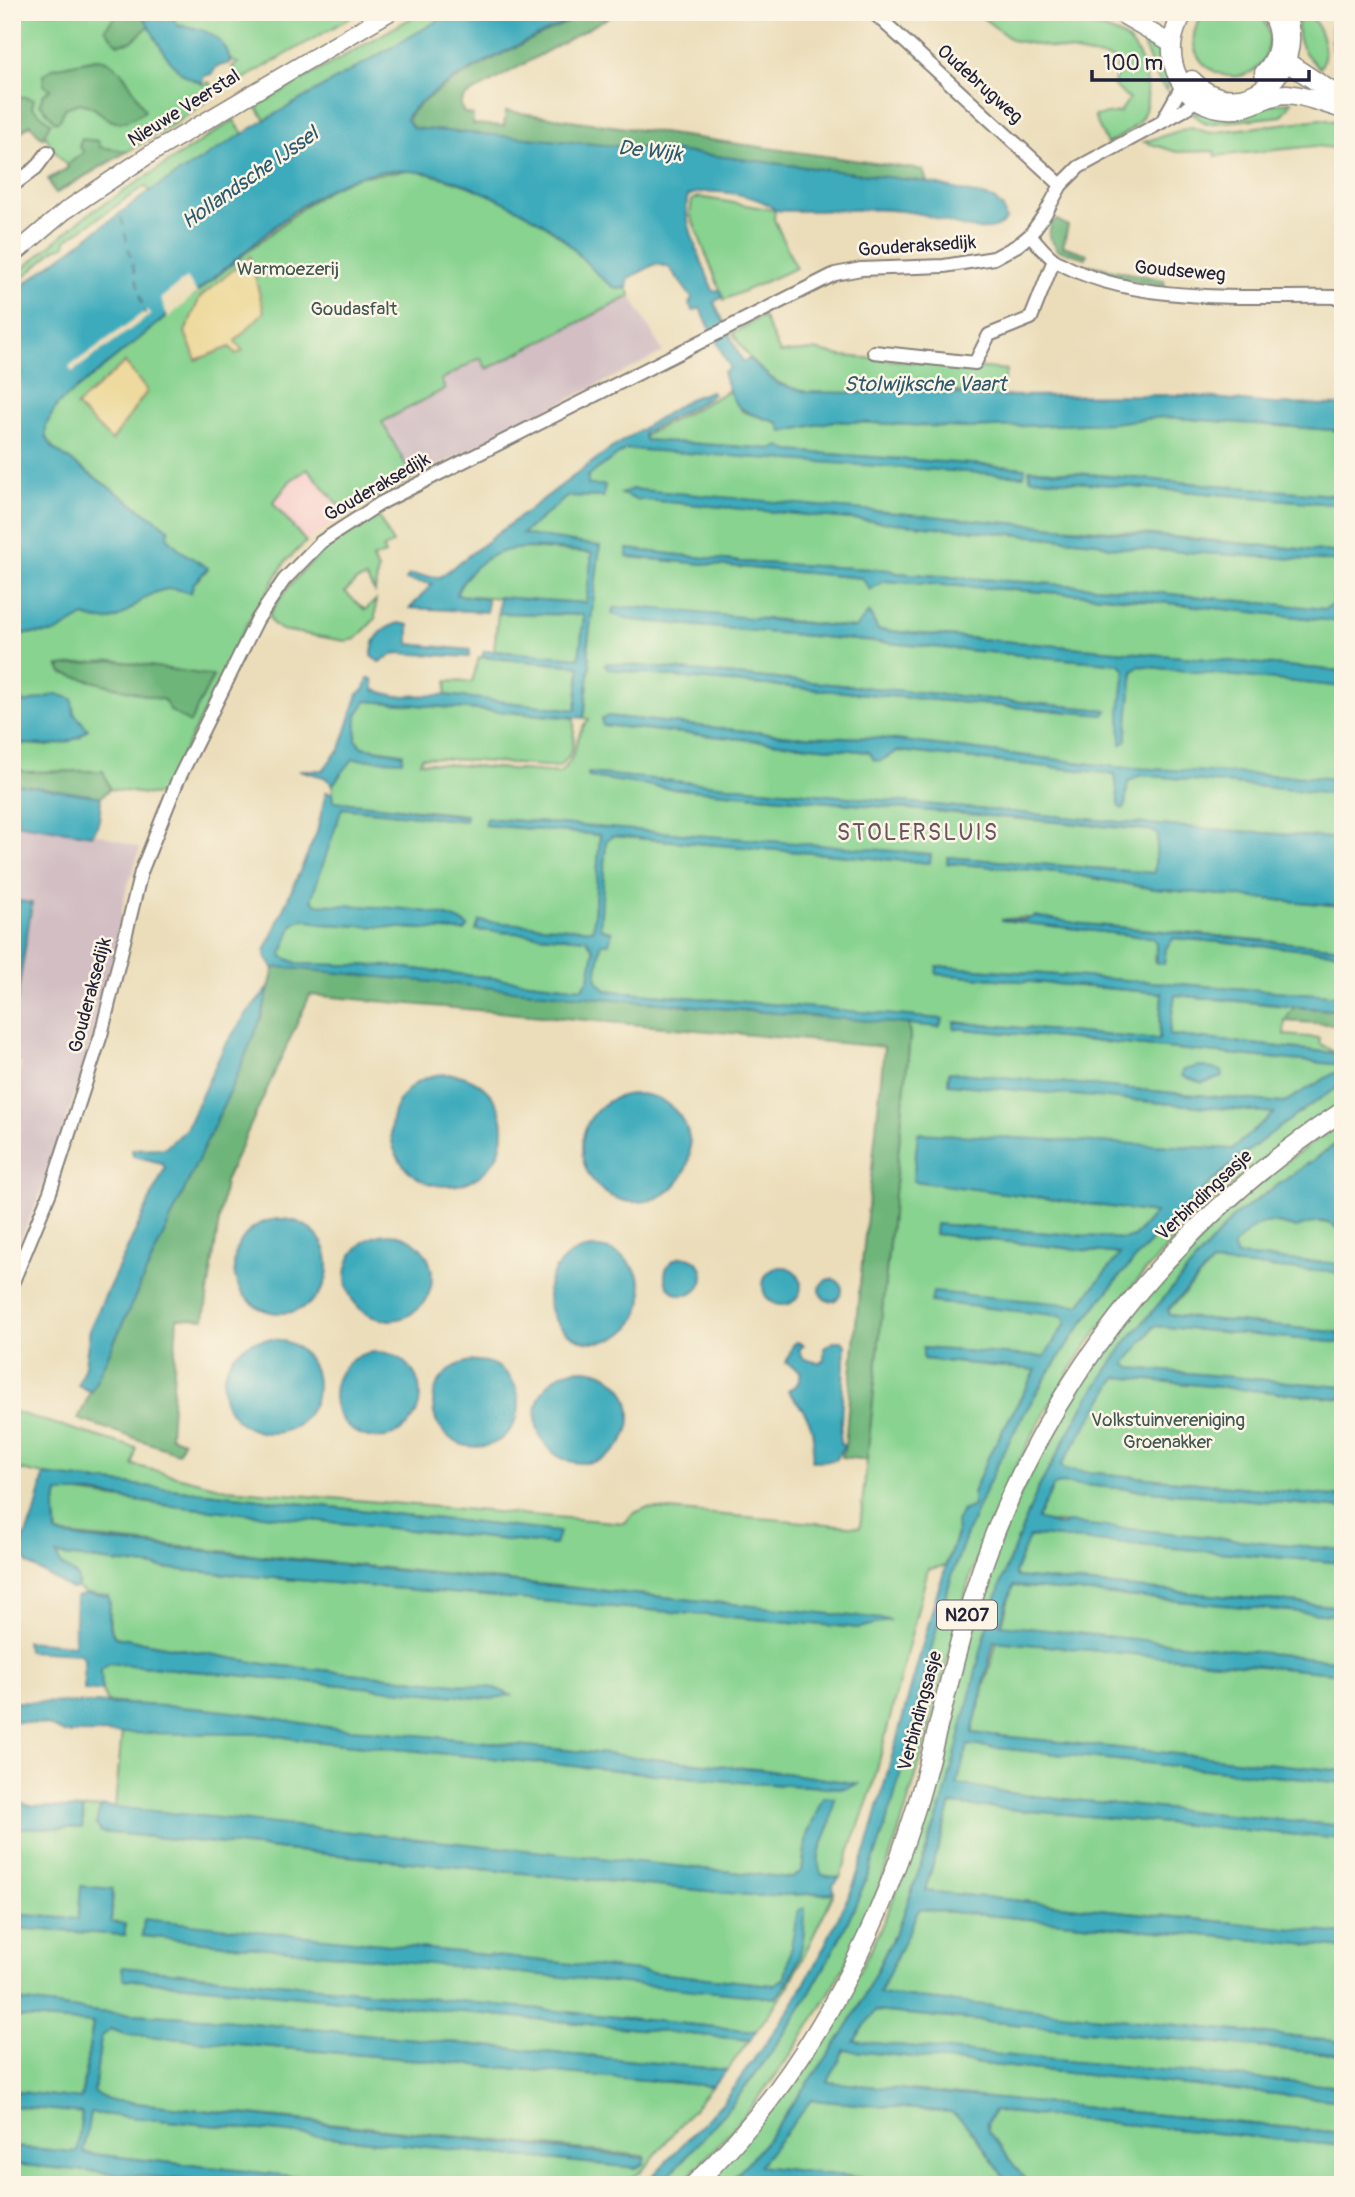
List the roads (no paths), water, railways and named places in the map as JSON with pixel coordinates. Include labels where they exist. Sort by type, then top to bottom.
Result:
[{"type":"main road","name":"Nieuwe Veerstal","points":[[14,253],[65,211],[149,154],[390,12]]},
{"type":"main road","points":[[1117,12],[1180,39],[1188,74],[1202,95],[1215,107],[1234,110],[1276,95],[1290,94],[1343,109]]},
{"type":"main road","points":[[1132,12],[1172,37]]},
{"type":"main road","points":[[1185,12],[1172,37],[1172,64],[1182,86],[1202,95],[1223,96],[1246,96],[1274,81],[1284,56],[1289,16]]},
{"type":"main road","points":[[1270,12],[1278,30],[1284,56],[1343,99]]},
{"type":"main road","points":[[1284,56],[1343,89]]},
{"type":"main road","name":"Verbindingsasje","points":[[692,2185],[736,2138],[803,2050],[871,1930],[896,1868],[917,1803],[971,1598],[1017,1481],[1073,1379],[1137,1291],[1198,1226],[1262,1170],[1343,1111]]},
{"type":"street","name":"Oudebrugweg","points":[[873,12],[1060,185]]},
{"type":"street","points":[[1163,121],[1182,86]]},
{"type":"street","name":"Gouderaksedijk","points":[[12,1284],[50,1192],[101,1035],[141,872],[156,826],[257,620],[284,580],[321,542],[381,503],[835,274],[861,269],[982,261],[1007,252],[1030,235],[1060,185],[1079,167],[1163,121],[1202,95]]},
{"type":"street","points":[[12,186],[36,168],[48,152]]},
{"type":"street","name":"Goudseweg","points":[[1030,235],[1054,260],[1094,279],[1141,290],[1343,297]]},
{"type":"street","points":[[874,352],[975,363],[989,335],[1031,318],[1054,260]]},
{"type":"water","points":[[141,12],[170,12],[178,26],[195,28],[212,35],[224,46],[230,63],[216,67],[212,74],[204,76],[202,83],[191,79],[165,54]]},
{"type":"water","points":[[453,12],[589,12],[490,59],[437,90],[406,118],[413,128],[674,151],[927,182],[994,199],[1003,208],[1006,220],[989,229],[978,229],[903,211],[775,210],[747,196],[708,192],[688,196],[687,217],[694,243],[713,291],[720,290],[723,297],[714,302],[743,362],[749,359],[778,384],[807,392],[869,393],[915,388],[972,396],[1185,395],[1273,404],[1343,405],[1343,431],[1163,417],[1112,423],[966,428],[834,421],[782,432],[779,423],[748,412],[731,396],[723,372],[730,368],[700,308],[693,311],[689,304],[692,298],[669,267],[655,264],[629,278],[627,288],[618,289],[603,279],[559,235],[514,207],[439,176],[412,171],[384,171],[338,184],[303,205],[57,405],[46,425],[46,437],[54,449],[169,529],[167,537],[181,551],[208,568],[193,584],[191,593],[174,589],[163,590],[151,594],[127,612],[110,620],[84,616],[55,633],[12,634],[12,293],[150,191],[265,120]]},
{"type":"water","points":[[711,391],[713,394],[707,399],[644,433],[645,440],[773,449],[780,446],[789,451],[1025,468],[1024,476],[626,449],[588,476],[588,485],[605,485],[603,497],[568,496],[522,534],[600,546],[588,644],[590,665],[584,718],[366,701],[357,715],[356,740],[362,747],[403,754],[402,761],[353,759],[333,784],[324,777],[299,770],[323,770],[339,752],[358,694],[365,689],[368,678],[373,679],[374,690],[396,696],[446,695],[576,710],[580,666],[482,657],[484,651],[494,651],[579,658],[584,615],[498,613],[499,597],[586,603],[592,553],[514,549],[481,562],[468,575],[456,595],[487,599],[487,612],[410,608],[432,584],[406,580],[409,575],[440,577],[607,451],[689,399]]},
{"type":"water","points":[[1029,469],[1343,496],[1343,505],[1030,478]]},
{"type":"water","points":[[632,489],[1343,553],[1343,562],[1109,547],[1095,542],[635,499],[621,494]]},
{"type":"water","points":[[627,549],[741,562],[890,570],[897,573],[1109,588],[1325,609],[1333,604],[1335,575],[1343,622],[1103,596],[884,581],[870,590],[862,578],[627,557]]},
{"type":"water","points":[[636,607],[855,628],[869,613],[878,630],[1343,671],[1343,687],[1139,666],[1133,671],[1126,742],[1121,744],[1120,711],[1125,670],[1120,664],[632,620],[612,614],[613,608]]},
{"type":"water","points":[[399,623],[409,625],[409,644],[470,650],[469,657],[396,653],[379,662],[372,657],[373,644],[383,631]]},
{"type":"water","points":[[608,663],[1107,710],[1104,715],[674,677],[609,669],[605,665]]},
{"type":"water","points":[[12,690],[25,703],[57,694],[72,699],[74,713],[88,729],[81,736],[53,745],[12,743]]},
{"type":"water","points":[[608,716],[792,736],[879,738],[1117,767],[1343,779],[1343,795],[1141,775],[1128,782],[1123,809],[1119,807],[1115,774],[898,751],[880,761],[874,760],[869,752],[602,725],[602,719]]},
{"type":"water","points":[[588,773],[1119,822],[1343,839],[1343,906],[1155,889],[1058,872],[947,863],[948,857],[1154,873],[1158,835],[1151,830],[668,788],[588,777]]},
{"type":"water","points":[[12,783],[101,797],[100,817],[92,835],[12,823]]},
{"type":"water","points":[[326,792],[332,793],[333,801],[466,816],[466,821],[342,808],[311,900],[317,904],[421,911],[458,920],[468,927],[465,931],[321,924],[304,919],[293,924],[281,956],[299,964],[388,966],[582,988],[589,979],[594,950],[586,939],[476,930],[479,921],[593,930],[600,835],[485,825],[486,818],[931,854],[930,863],[612,836],[606,841],[600,928],[612,932],[609,944],[601,944],[596,979],[605,990],[943,1019],[939,1027],[278,967],[274,969],[265,956],[265,951],[317,832]]},
{"type":"water","points":[[12,900],[32,903],[12,1031]]},
{"type":"water","points":[[1035,916],[1082,924],[1343,948],[1343,953],[1174,938],[1166,948],[1164,964],[1157,963],[1156,943],[1153,938],[1001,920],[1026,920]]},
{"type":"water","points":[[937,966],[1343,996],[1343,1011],[1175,995],[1169,1035],[1343,1054],[1343,1065],[954,1028],[954,1022],[1159,1040],[1162,993],[936,974]]},
{"type":"water","points":[[269,988],[261,1018],[235,1080],[91,1392],[78,1385],[85,1365],[90,1328],[165,1168],[162,1163],[133,1156],[132,1149],[165,1148],[186,1129],[224,1047],[247,1013]]},
{"type":"water","points":[[1199,1066],[1222,1071],[1223,1077],[1202,1083],[1182,1076],[1183,1070]]},
{"type":"water","points":[[1343,1068],[1343,1084],[1281,1126],[1223,1172],[1169,1223],[1120,1277],[1075,1335],[1034,1396],[999,1462],[956,1564],[935,1633],[891,1808],[852,1913],[799,2011],[768,2057],[698,2144],[659,2185],[644,2185],[723,2102],[790,2009],[852,1889],[867,1847],[937,1593],[957,1534],[956,1521],[962,1511],[973,1506],[973,1493],[987,1459],[1036,1370],[923,1359],[923,1348],[1044,1357],[1066,1323],[1063,1316],[931,1302],[933,1292],[1079,1305],[1120,1254],[935,1234],[936,1224],[1124,1239],[1134,1237],[1155,1213],[913,1181],[918,1133],[1232,1149],[1274,1113],[948,1084],[949,1072],[1283,1103]]},
{"type":"water","points":[[447,1074],[468,1078],[486,1091],[499,1109],[503,1130],[499,1151],[486,1169],[468,1182],[447,1186],[426,1182],[408,1169],[395,1151],[391,1130],[395,1109],[408,1091],[426,1078]]},
{"type":"water","points":[[636,1094],[657,1098],[674,1110],[686,1127],[690,1148],[686,1169],[674,1186],[657,1198],[636,1202],[615,1198],[598,1186],[586,1169],[582,1148],[586,1127],[598,1110],[615,1098]]},
{"type":"water","points":[[1343,1139],[1343,1233],[1325,1222],[1296,1228],[1268,1223],[1255,1227],[1233,1246],[1237,1256],[1343,1264],[1343,1273],[1212,1263],[1168,1309],[1169,1315],[1343,1333],[1343,1343],[1154,1326],[1125,1364],[1131,1368],[1343,1387],[1343,1399],[1117,1377],[1061,1465],[1066,1470],[1343,1497],[1343,1508],[1060,1483],[1054,1485],[1037,1519],[1061,1526],[1069,1523],[1343,1550],[1343,1563],[1037,1536],[1029,1537],[1015,1572],[1017,1577],[1343,1607],[1343,1616],[1013,1586],[1000,1625],[1343,1661],[1343,1674],[994,1641],[972,1733],[1343,1771],[1343,1783],[968,1745],[957,1784],[1023,1795],[1343,1826],[1343,1839],[951,1804],[925,1891],[1343,1934],[1343,1948],[919,1909],[879,1994],[1343,2042],[1343,2055],[875,2011],[854,2041],[1343,2087],[1343,2101],[844,2050],[828,2082],[1343,2133],[1343,2146],[994,2111],[987,2123],[988,2131],[1026,2181],[1010,2185],[975,2135],[951,2112],[811,2100],[759,2166],[921,2185],[804,2185],[749,2178],[742,2185],[728,2185],[767,2140],[837,2043],[859,2007],[903,1916],[944,1799],[990,1615],[1008,1564],[1038,1489],[1088,1398],[1127,1341],[1234,1216]]},
{"type":"water","points":[[281,1219],[299,1223],[314,1233],[324,1248],[328,1266],[324,1284],[314,1299],[299,1309],[281,1313],[263,1309],[248,1299],[238,1284],[234,1266],[238,1248],[248,1233],[263,1223]]},
{"type":"water","points":[[389,1234],[406,1237],[425,1253],[432,1277],[429,1294],[413,1313],[389,1320],[372,1317],[353,1301],[346,1277],[349,1260],[365,1241]]},
{"type":"water","points":[[595,1248],[613,1252],[628,1262],[638,1277],[642,1295],[638,1313],[628,1328],[613,1338],[595,1342],[577,1338],[562,1328],[552,1313],[548,1295],[552,1277],[562,1262],[577,1252]]},
{"type":"water","points":[[684,1257],[698,1262],[703,1276],[698,1290],[684,1295],[670,1290],[665,1276],[670,1262]]},
{"type":"water","points":[[782,1267],[796,1272],[801,1286],[796,1300],[782,1305],[768,1300],[763,1286],[768,1272]]},
{"type":"water","points":[[831,1279],[839,1282],[842,1290],[839,1298],[831,1301],[823,1298],[820,1290],[823,1282]]},
{"type":"water","points":[[270,1339],[288,1343],[303,1353],[313,1368],[317,1386],[313,1404],[303,1419],[288,1429],[270,1433],[252,1429],[237,1419],[227,1404],[223,1386],[227,1368],[237,1353],[252,1343]]},
{"type":"water","points":[[835,1341],[842,1341],[845,1345],[840,1443],[844,1446],[835,1460],[812,1461],[813,1439],[810,1422],[788,1391],[798,1383],[801,1372],[786,1363],[793,1345],[797,1342],[804,1345],[799,1350],[804,1359],[819,1363],[824,1360],[824,1348]]},
{"type":"water","points":[[369,1352],[385,1352],[408,1364],[417,1378],[420,1395],[417,1412],[408,1426],[385,1438],[369,1438],[353,1431],[341,1419],[334,1403],[334,1387],[341,1371],[353,1359]]},
{"type":"water","points":[[468,1361],[484,1361],[507,1373],[516,1387],[519,1404],[516,1421],[507,1435],[484,1447],[468,1447],[452,1440],[440,1428],[433,1412],[433,1396],[440,1380],[452,1368]]},
{"type":"water","points":[[583,1369],[601,1373],[616,1383],[626,1398],[630,1416],[626,1434],[616,1449],[601,1459],[583,1463],[565,1459],[550,1449],[540,1434],[536,1416],[540,1398],[550,1383],[565,1373]]},
{"type":"water","points":[[44,1475],[559,1532],[555,1545],[163,1505],[92,1493],[58,1493],[55,1510],[56,1534],[891,1620],[859,1628],[180,1570],[56,1555],[61,1565],[78,1577],[77,1588],[71,1589],[28,1564],[20,1549],[36,1510]]},
{"type":"water","points":[[87,1594],[108,1596],[109,1621],[115,1637],[265,1664],[494,1688],[511,1695],[489,1699],[109,1663],[101,1669],[102,1691],[84,1690],[84,1659],[80,1654],[27,1651],[26,1641],[74,1645],[76,1597]]},
{"type":"water","points":[[12,1702],[195,1708],[337,1728],[765,1770],[860,1784],[844,1788],[750,1783],[301,1740],[268,1734],[64,1733],[48,1725],[12,1721]]},
{"type":"water","points":[[823,1797],[834,1798],[819,1863],[822,1875],[840,1878],[833,1885],[834,1893],[759,1896],[101,1832],[96,1824],[100,1808],[105,1806],[791,1878],[802,1871],[807,1835]]},
{"type":"water","points":[[12,1800],[31,1806],[83,1809],[82,1828],[12,1828]]},
{"type":"water","points":[[81,1886],[113,1889],[111,1922],[125,1924],[125,1935],[12,1928],[12,1914],[78,1919]]},
{"type":"water","points":[[805,1908],[800,1956],[791,1977],[776,1998],[142,1936],[144,1919],[773,1985],[785,1978],[798,1910]]},
{"type":"water","points":[[122,1967],[756,2031],[750,2040],[124,1979]]},
{"type":"water","points":[[12,2000],[99,2012],[203,2018],[727,2070],[712,2086],[124,2034],[111,2029],[101,2037],[94,2092],[108,2100],[645,2158],[643,2164],[636,2168],[90,2113],[83,2153],[372,2185],[239,2185],[12,2164],[12,2147],[77,2152],[82,2113],[12,2106],[12,2091],[81,2099],[93,2023],[12,2017]]},
{"type":"district","name":"STOLERSLUIS","points":[[918,832]]},
{"type":"water label","name":"De Wijk","points":[[650,151]]},
{"type":"water label","name":"Hollandsche IJssel","points":[[250,178]]},
{"type":"water label","name":"Stolwijksche Vaart","points":[[925,384]]},
{"type":"park label","name":"Warmoezerij","points":[[288,269]]},
{"type":"park label","name":"Goudasfalt","points":[[354,309]]},
{"type":"park label","name":"Volkstuinvereniging Groenakker","points":[[1168,1431]]}]
